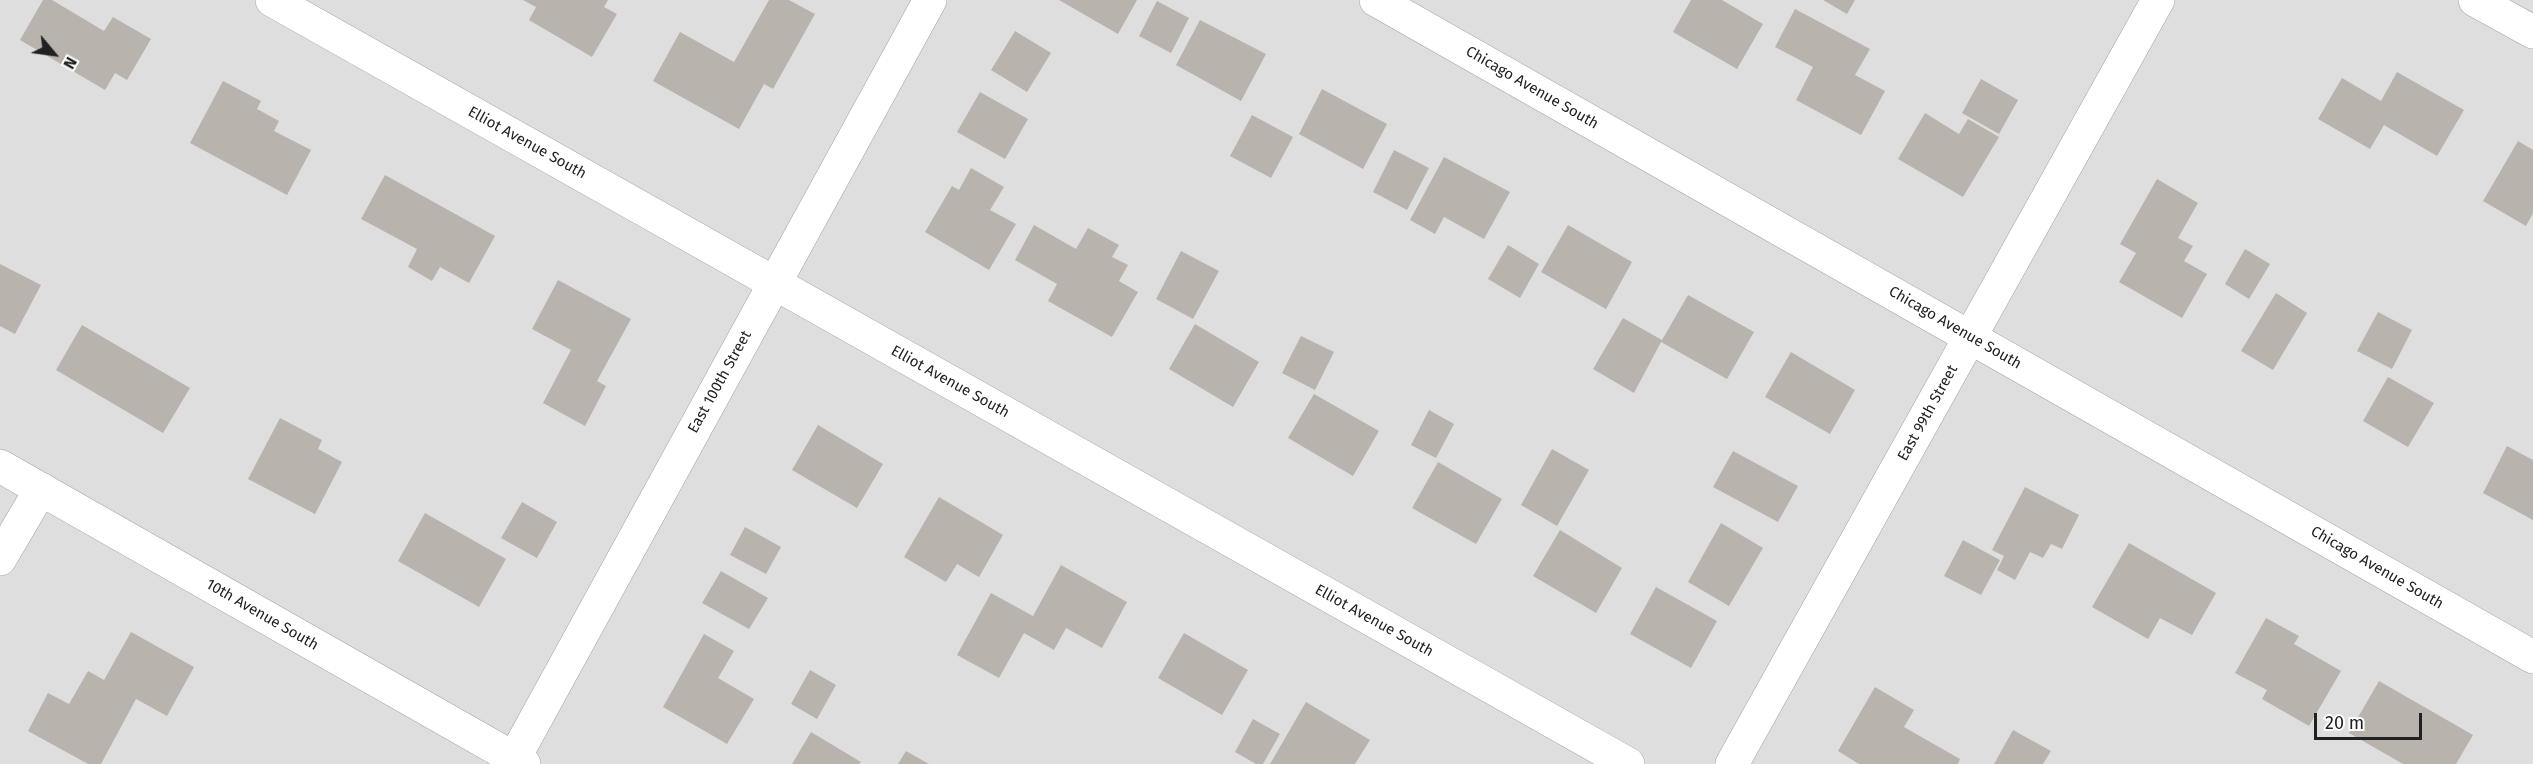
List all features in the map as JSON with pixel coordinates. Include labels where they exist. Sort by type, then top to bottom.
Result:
[{"type":"street","name":"Elliot Avenue South","points":[[272,0],[1628,764]]},
{"type":"street","name":"East 100th Street","points":[[516,762],[930,0]]},
{"type":"street","name":"Chicago Avenue South","points":[[1376,0],[2533,657]]},
{"type":"street","name":"East 99th Street","points":[[1732,764],[2158,0]]},
{"type":"street","points":[[2475,0],[2533,32]]},
{"type":"street","name":"10th Avenue South","points":[[0,466],[516,762]]},
{"type":"street","points":[[0,559],[40,489]]},
{"type":"shaded area","points":[[0,0],[2533,0],[2533,764],[0,764]]},
{"type":"building","points":[[43,0],[52,0],[104,31],[113,17],[151,39],[127,80],[115,73],[105,90],[20,40]]},
{"type":"building","points":[[523,0],[608,0],[604,7],[617,14],[592,57],[529,20],[536,7]]},
{"type":"building","points":[[769,0],[789,0],[815,14],[773,89],[764,84],[739,129],[653,81],[680,32],[734,62]]},
{"type":"building","points":[[1059,0],[1137,0],[1118,34]]},
{"type":"building","points":[[1691,0],[1722,0],[1763,24],[1737,69],[1673,32]]},
{"type":"building","points":[[1823,0],[1855,0],[1847,14]]},
{"type":"building","points":[[1157,1],[1189,18],[1171,53],[1139,36]]},
{"type":"building","points":[[1795,9],[1870,49],[1855,75],[1885,91],[1861,135],[1796,100],[1813,67],[1775,47]]},
{"type":"building","points":[[1200,20],[1266,54],[1241,101],[1176,65]]},
{"type":"building","points":[[1015,31],[1051,53],[1027,92],[991,70]]},
{"type":"building","points":[[2397,72],[2464,110],[2437,156],[2384,125],[2370,149],[2318,119],[2342,78],[2381,101]]},
{"type":"building","points":[[1981,79],[2018,100],[1999,134],[1962,113]]},
{"type":"building","points":[[223,81],[261,101],[257,109],[279,121],[274,131],[311,150],[287,195],[190,143]]},
{"type":"building","points":[[1322,89],[1387,124],[1363,169],[1299,134]]},
{"type":"building","points":[[980,92],[1028,119],[1005,159],[957,132]]},
{"type":"building","points":[[1925,113],[1959,134],[1968,119],[1999,137],[1963,197],[1898,159]]},
{"type":"building","points":[[1252,115],[1293,137],[1271,178],[1230,156]]},
{"type":"building","points":[[2518,141],[2533,150],[2533,213],[2526,226],[2483,201]]},
{"type":"building","points":[[1394,150],[1429,168],[1407,210],[1373,192]]},
{"type":"building","points":[[1444,157],[1510,192],[1484,239],[1444,217],[1435,234],[1410,220]]},
{"type":"building","points":[[971,168],[1004,187],[990,210],[1016,224],[989,270],[925,232],[952,186],[959,190]]},
{"type":"building","points":[[385,175],[495,236],[469,283],[440,267],[432,281],[408,267],[417,249],[361,219]]},
{"type":"building","points":[[2157,179],[2198,203],[2178,238],[2193,246],[2184,261],[2207,274],[2182,318],[2119,282],[2136,253],[2120,244]]},
{"type":"building","points":[[1034,225],[1076,249],[1088,228],[1119,245],[1112,257],[1128,265],[1119,281],[1138,292],[1112,337],[1048,301],[1057,284],[1015,260]]},
{"type":"building","points":[[1568,225],[1632,262],[1606,309],[1541,272]]},
{"type":"building","points":[[1508,245],[1539,264],[1520,298],[1488,279]]},
{"type":"building","points":[[2245,249],[2270,264],[2249,299],[2225,284]]},
{"type":"building","points":[[1181,251],[1219,271],[1193,319],[1156,299]]},
{"type":"building","points":[[0,264],[41,285],[15,334],[0,326]]},
{"type":"building","points":[[558,280],[631,319],[597,381],[606,386],[585,426],[543,403],[571,350],[532,329]]},
{"type":"building","points":[[2276,293],[2307,313],[2273,370],[2241,351]]},
{"type":"building","points":[[1688,295],[1754,332],[1727,379],[1661,342],[1634,393],[1593,369],[1623,318],[1662,340]]},
{"type":"building","points":[[2378,312],[2412,330],[2392,369],[2357,351]]},
{"type":"building","points":[[1195,324],[1259,362],[1233,407],[1169,369]]},
{"type":"building","points":[[82,325],[190,388],[163,433],[56,370]]},
{"type":"building","points":[[1301,336],[1334,352],[1315,390],[1282,373]]},
{"type":"building","points":[[1791,352],[1855,390],[1830,434],[1765,397]]},
{"type":"building","points":[[2388,377],[2434,403],[2408,447],[2363,421]]},
{"type":"building","points":[[1314,394],[1379,431],[1353,476],[1288,438]]},
{"type":"building","points":[[1429,410],[1454,424],[1436,458],[1411,445]]},
{"type":"building","points":[[280,418],[322,440],[318,449],[342,462],[315,514],[248,479]]},
{"type":"building","points":[[818,425],[883,464],[857,508],[792,470]]},
{"type":"building","points":[[2507,446],[2533,460],[2533,520],[2483,493]]},
{"type":"building","points":[[1552,449],[1589,470],[1557,526],[1521,505]]},
{"type":"building","points":[[1733,451],[1798,486],[1778,522],[1713,487]]},
{"type":"building","points":[[1438,462],[1502,499],[1476,544],[1412,508]]},
{"type":"building","points":[[2025,487],[2079,515],[2062,549],[2051,544],[2043,558],[2030,552],[2015,580],[1997,570],[2004,556],[1992,550]]},
{"type":"building","points":[[939,497],[1003,535],[979,577],[957,564],[946,582],[904,557]]},
{"type":"building","points":[[522,502],[557,522],[537,558],[501,538]]},
{"type":"building","points":[[425,513],[506,559],[479,607],[398,561]]},
{"type":"building","points":[[1721,523],[1763,548],[1729,606],[1688,582]]},
{"type":"building","points":[[745,527],[781,547],[766,574],[730,555]]},
{"type":"building","points":[[1560,530],[1622,568],[1596,613],[1533,576]]},
{"type":"building","points":[[1963,540],[2000,560],[1981,595],[1944,576]]},
{"type":"building","points":[[2129,543],[2216,593],[2192,635],[2160,618],[2148,639],[2092,607]]},
{"type":"building","points":[[1061,565],[1127,602],[1102,648],[1066,628],[1054,650],[1024,633],[999,678],[957,655],[991,593],[1033,616]]},
{"type":"building","points":[[721,571],[768,598],[749,629],[702,603]]},
{"type":"building","points":[[1656,587],[1717,621],[1691,668],[1630,634]]},
{"type":"building","points":[[2266,618],[2299,636],[2294,644],[2341,671],[2309,726],[2262,699],[2267,690],[2235,673]]},
{"type":"building","points":[[131,632],[194,667],[167,716],[136,699],[101,764],[88,764],[28,731],[48,693],[69,704],[88,671],[104,680]]},
{"type":"building","points":[[1184,633],[1248,670],[1222,715],[1158,678]]},
{"type":"building","points":[[704,634],[734,651],[718,678],[754,699],[727,744],[663,707]]},
{"type":"building","points":[[810,670],[836,685],[817,719],[791,704]]},
{"type":"building","points":[[2379,681],[2473,735],[2456,764],[2403,764],[2349,733]]},
{"type":"building","points":[[1875,687],[1914,710],[1904,727],[1960,759],[1958,764],[1859,764],[1838,751]]},
{"type":"building","points":[[1306,702],[1370,740],[1355,764],[1270,764]]},
{"type":"building","points":[[1253,719],[1280,734],[1263,764],[1256,764],[1235,752]]},
{"type":"building","points":[[2013,730],[2051,751],[2043,764],[1994,764]]},
{"type":"building","points":[[811,732],[861,762],[859,764],[792,764]]},
{"type":"building","points":[[906,751],[929,764],[898,764]]}]
